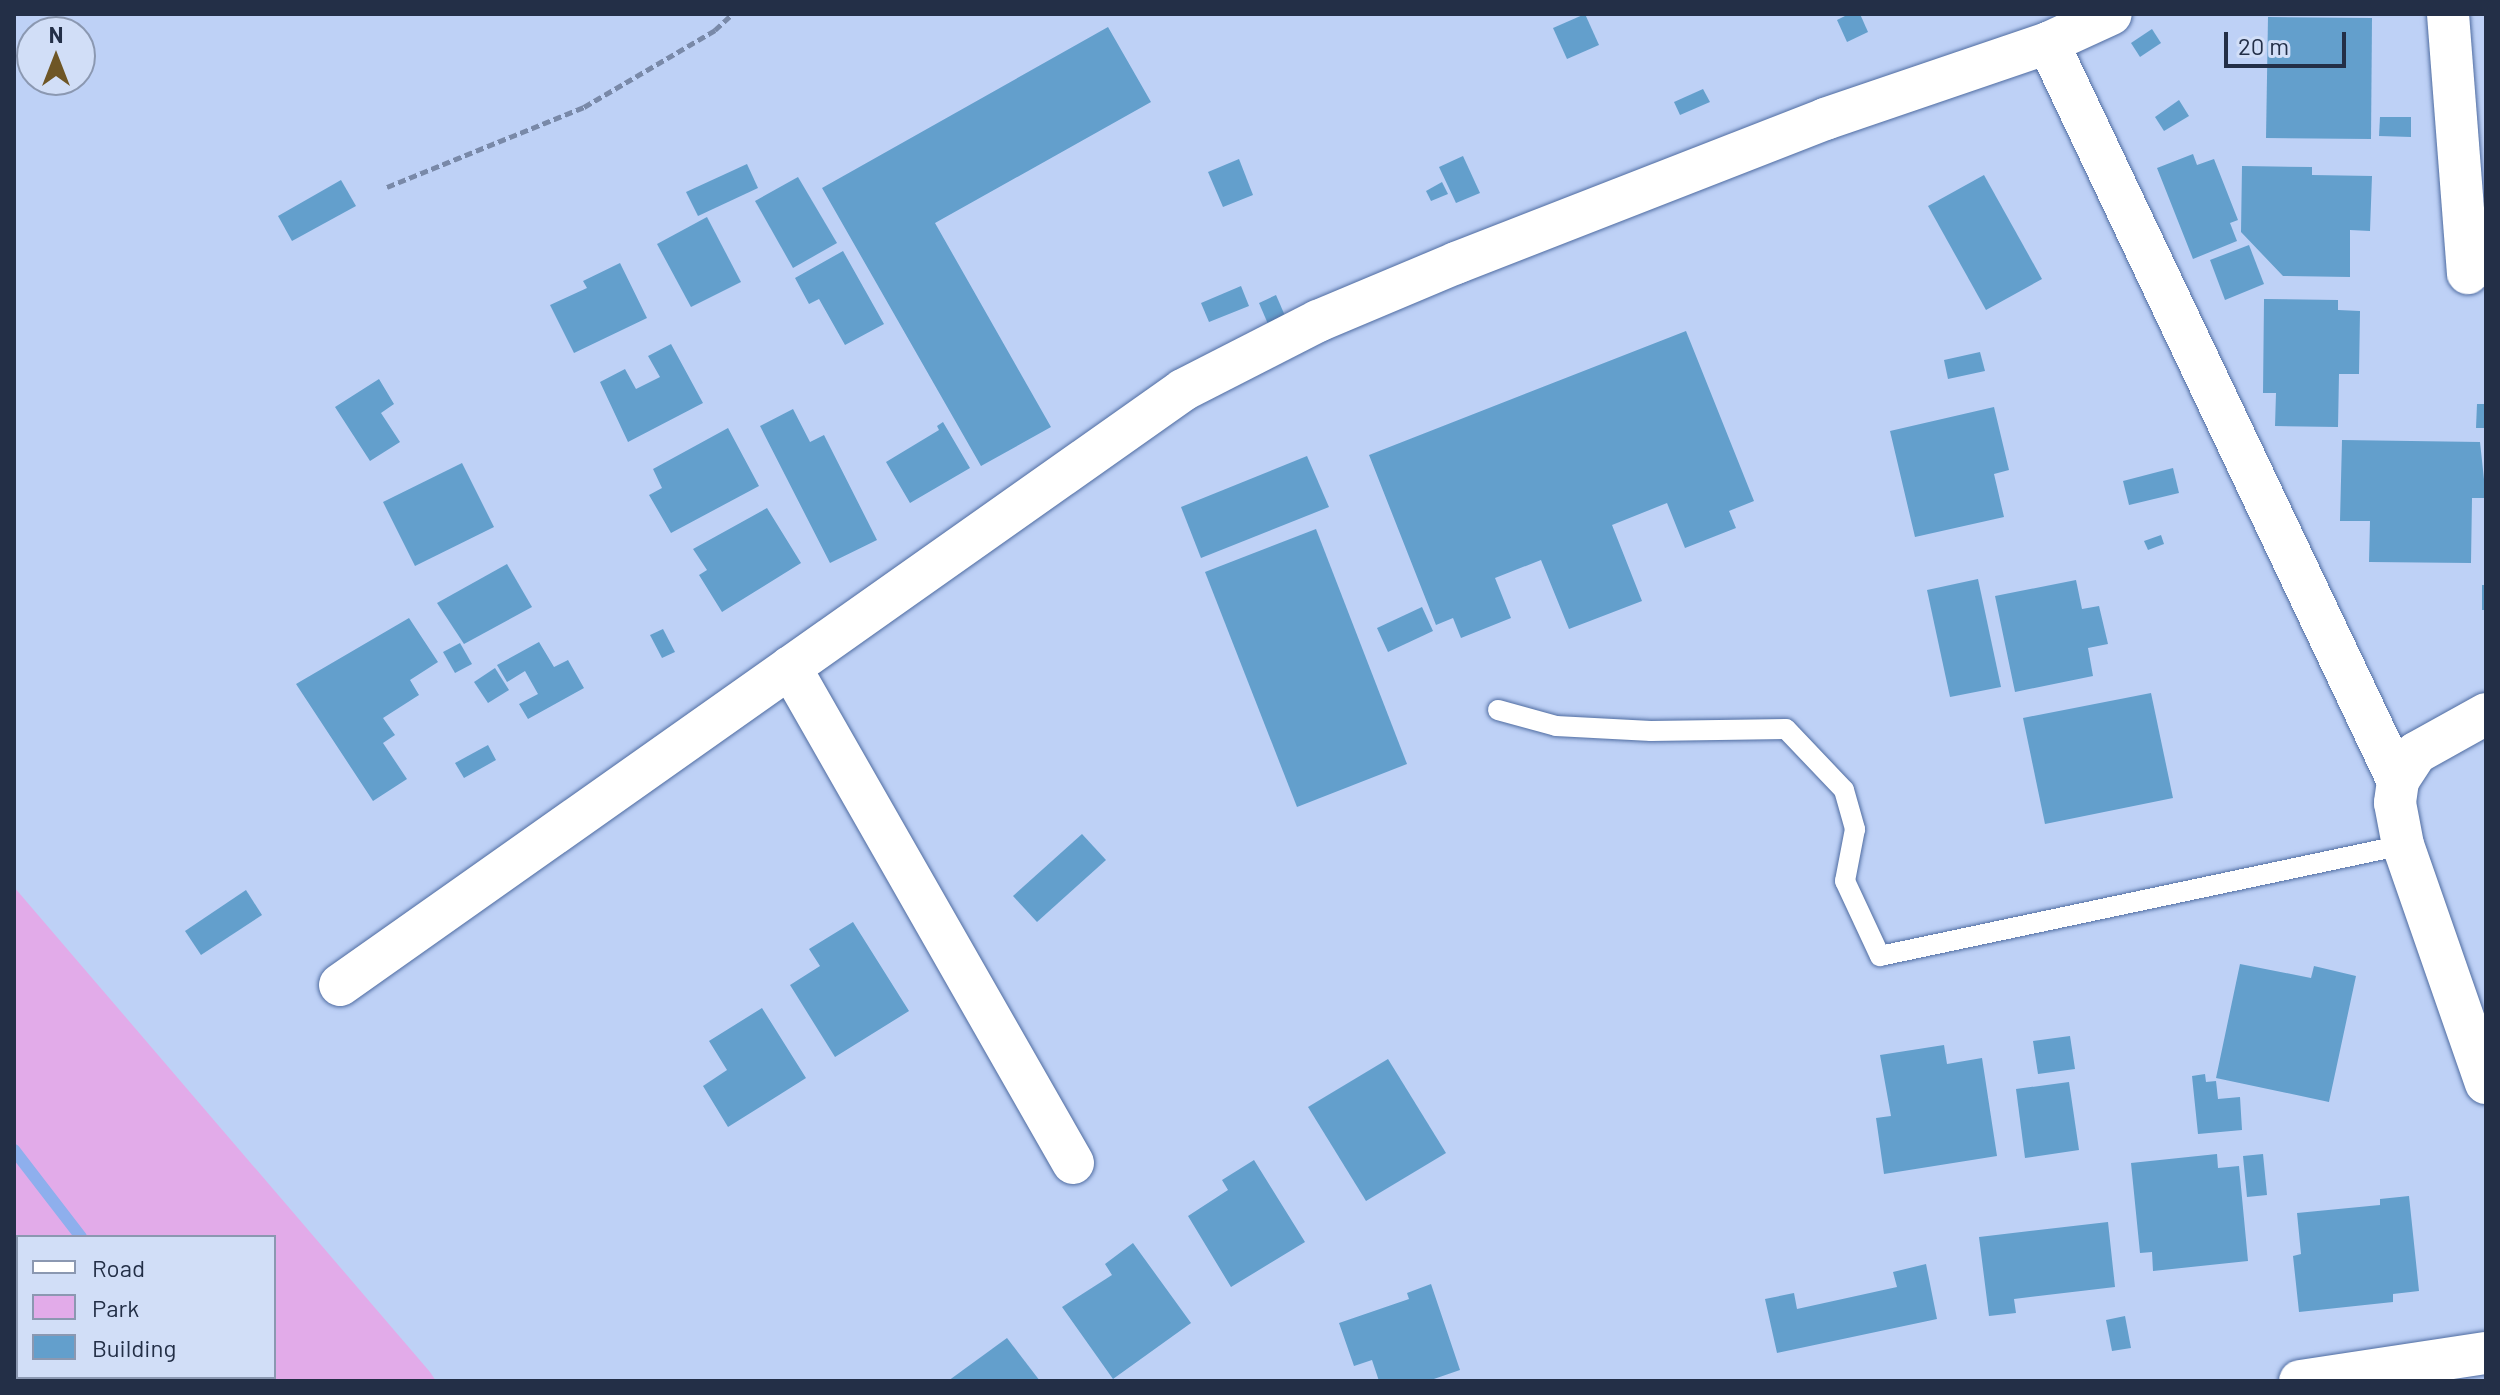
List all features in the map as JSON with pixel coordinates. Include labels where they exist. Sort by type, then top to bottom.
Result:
[{"type":"street","points":[[340,985],[1183,390],[1318,321],[1825,119],[2048,43],[2111,14]]},
{"type":"street","points":[[2448,14],[2468,273]]},
{"type":"street","points":[[2048,43],[2398,781]]},
{"type":"street","points":[[790,667],[1073,1163]]},
{"type":"street","points":[[2486,714],[2416,753],[2398,781],[2395,803],[2403,845],[2486,1083]]},
{"type":"street","points":[[2300,1381],[2486,1353]]},
{"type":"lane","points":[[1498,710],[1556,726],[1651,731],[1786,729],[1844,790],[1855,829],[1845,881],[1880,956],[2403,845]]},
{"type":"path","points":[[387,187],[584,107],[715,30],[732,14]]},
{"type":"green space","points":[[14,887],[430,1372],[436,1381],[14,1381]]},
{"type":"building","points":[[1585,14],[1599,45],[1567,59],[1553,28]]},
{"type":"building","points":[[1849,14],[1860,14],[1868,32],[1847,42],[1837,20]]},
{"type":"building","points":[[2268,17],[2372,18],[2371,139],[2266,138]]},
{"type":"building","points":[[1108,27],[1151,102],[935,223],[1051,427],[981,466],[822,188]]},
{"type":"building","points":[[2152,29],[2161,43],[2140,57],[2131,43]]},
{"type":"building","points":[[1703,89],[1710,102],[1680,115],[1674,102]]},
{"type":"building","points":[[2179,100],[2189,116],[2164,131],[2155,117]]},
{"type":"building","points":[[2380,117],[2411,117],[2411,137],[2379,136]]},
{"type":"building","points":[[2193,154],[2197,165],[2214,159],[2238,220],[2230,223],[2237,241],[2193,259],[2157,168]]},
{"type":"building","points":[[1463,156],[1480,193],[1456,203],[1439,167]]},
{"type":"building","points":[[1239,159],[1253,195],[1223,207],[1208,172]]},
{"type":"building","points":[[747,164],[758,188],[698,216],[686,192]]},
{"type":"building","points":[[2242,166],[2312,167],[2312,175],[2372,176],[2370,231],[2350,230],[2350,277],[2283,276],[2241,232]]},
{"type":"building","points":[[1984,175],[2042,279],[1986,310],[1928,206]]},
{"type":"building","points":[[798,177],[837,243],[793,268],[755,201]]},
{"type":"building","points":[[341,180],[356,206],[292,241],[278,216]]},
{"type":"building","points":[[1442,182],[1448,194],[1431,201],[1426,191]]},
{"type":"building","points":[[707,217],[741,282],[691,307],[657,244]]},
{"type":"building","points":[[2249,245],[2264,284],[2225,300],[2210,260]]},
{"type":"building","points":[[843,251],[884,324],[845,345],[819,299],[809,304],[795,278]]},
{"type":"building","points":[[620,263],[647,318],[574,353],[550,305],[587,288],[583,281]]},
{"type":"building","points":[[1241,286],[1249,306],[1209,322],[1201,303]]},
{"type":"building","points":[[1276,295],[1286,318],[1268,324],[1259,303]]},
{"type":"building","points":[[2264,299],[2338,300],[2338,310],[2360,311],[2359,374],[2339,374],[2338,427],[2275,426],[2276,393],[2263,393]]},
{"type":"building","points":[[1686,331],[1754,501],[1729,511],[1736,528],[1685,548],[1667,503],[1612,525],[1642,601],[1569,629],[1541,560],[1495,578],[1511,618],[1461,638],[1453,618],[1436,625],[1369,455]]},
{"type":"building","points":[[671,344],[703,403],[628,442],[600,382],[625,369],[636,389],[660,377],[648,356]]},
{"type":"building","points":[[1980,352],[1985,371],[1948,379],[1944,360]]},
{"type":"building","points":[[379,379],[394,404],[381,413],[400,442],[370,461],[335,407]]},
{"type":"building","points":[[2477,404],[2486,404],[2486,428],[2476,428]]},
{"type":"building","points":[[1994,407],[2009,470],[1994,474],[2004,517],[1915,537],[1890,431]]},
{"type":"building","points":[[793,409],[810,442],[824,435],[877,540],[830,563],[760,426]]},
{"type":"building","points":[[943,422],[970,468],[910,503],[886,462],[939,430],[937,426]]},
{"type":"building","points":[[728,428],[759,486],[671,533],[649,495],[662,488],[653,469]]},
{"type":"building","points":[[2342,440],[2480,442],[2486,498],[2472,498],[2471,563],[2369,562],[2370,521],[2340,521]]},
{"type":"building","points":[[1307,456],[1329,507],[1201,558],[1181,507]]},
{"type":"building","points":[[462,463],[494,527],[415,566],[383,502]]},
{"type":"building","points":[[2173,468],[2179,493],[2129,505],[2123,481]]},
{"type":"building","points":[[767,508],[801,563],[722,612],[699,575],[707,570],[693,549]]},
{"type":"building","points":[[1316,529],[1407,764],[1297,807],[1205,572]]},
{"type":"building","points":[[2161,535],[2164,544],[2148,550],[2144,541]]},
{"type":"building","points":[[507,564],[532,607],[464,644],[437,603]]},
{"type":"building","points":[[1978,579],[2001,687],[1950,697],[1927,590]]},
{"type":"building","points":[[2076,580],[2082,609],[2099,606],[2108,644],[2088,648],[2093,676],[2015,692],[1995,596]]},
{"type":"building","points":[[2482,585],[2486,585],[2486,610],[2482,610]]},
{"type":"building","points":[[1422,607],[1433,631],[1388,652],[1377,628]]},
{"type":"building","points":[[409,618],[438,662],[410,680],[419,695],[383,718],[395,735],[383,743],[407,779],[373,801],[296,684]]},
{"type":"building","points":[[663,629],[675,652],[662,658],[650,635]]},
{"type":"building","points":[[539,642],[554,667],[568,660],[584,688],[528,719],[519,704],[538,694],[525,671],[507,682],[497,665]]},
{"type":"building","points":[[460,643],[472,664],[455,673],[443,652]]},
{"type":"building","points":[[495,668],[509,690],[488,703],[474,682]]},
{"type":"building","points":[[2151,693],[2173,798],[2045,824],[2023,718]]},
{"type":"building","points":[[488,745],[496,760],[464,778],[455,763]]},
{"type":"building","points":[[1082,834],[1106,860],[1037,922],[1013,896]]},
{"type":"building","points":[[246,890],[262,915],[201,955],[185,931]]},
{"type":"building","points":[[853,922],[909,1011],[835,1057],[790,985],[820,966],[809,949]]},
{"type":"building","points":[[2240,964],[2311,978],[2314,966],[2356,976],[2329,1102],[2216,1078]]},
{"type":"building","points":[[762,1008],[806,1078],[728,1127],[703,1086],[727,1070],[709,1041]]},
{"type":"building","points":[[2070,1036],[2075,1069],[2038,1074],[2033,1041]]},
{"type":"building","points":[[1944,1045],[1947,1064],[1982,1058],[1997,1156],[1884,1174],[1876,1118],[1891,1116],[1880,1055]]},
{"type":"building","points":[[1388,1059],[1446,1153],[1366,1201],[1308,1107]]},
{"type":"building","points":[[2205,1074],[2206,1082],[2216,1081],[2218,1099],[2240,1097],[2242,1130],[2198,1134],[2192,1076]]},
{"type":"building","points":[[2069,1082],[2079,1150],[2025,1158],[2016,1089]]},
{"type":"building","points":[[2217,1154],[2218,1168],[2239,1166],[2248,1261],[2153,1271],[2152,1252],[2140,1253],[2131,1163]]},
{"type":"building","points":[[2263,1154],[2267,1195],[2247,1197],[2243,1156]]},
{"type":"building","points":[[1254,1160],[1305,1242],[1231,1287],[1188,1216],[1228,1190],[1222,1180]]},
{"type":"building","points":[[2409,1196],[2419,1291],[2393,1294],[2393,1302],[2299,1312],[2293,1256],[2301,1254],[2297,1213],[2380,1205],[2380,1199]]},
{"type":"building","points":[[2108,1222],[2115,1287],[2014,1299],[2016,1313],[1989,1316],[1979,1237]]},
{"type":"building","points":[[1133,1243],[1191,1323],[1113,1379],[1062,1307],[1112,1275],[1105,1264]]},
{"type":"building","points":[[1926,1264],[1937,1319],[1777,1353],[1765,1299],[1794,1293],[1797,1309],[1897,1287],[1893,1272]]},
{"type":"building","points":[[1431,1284],[1460,1370],[1428,1381],[1379,1381],[1372,1360],[1354,1366],[1339,1323],[1409,1299],[1407,1293]]},
{"type":"building","points":[[2125,1316],[2131,1348],[2112,1351],[2106,1320]]},
{"type":"building","points":[[1007,1338],[1040,1381],[948,1381]]},
{"type":"waterway","points":[[14,1150],[79,1235]]}]
